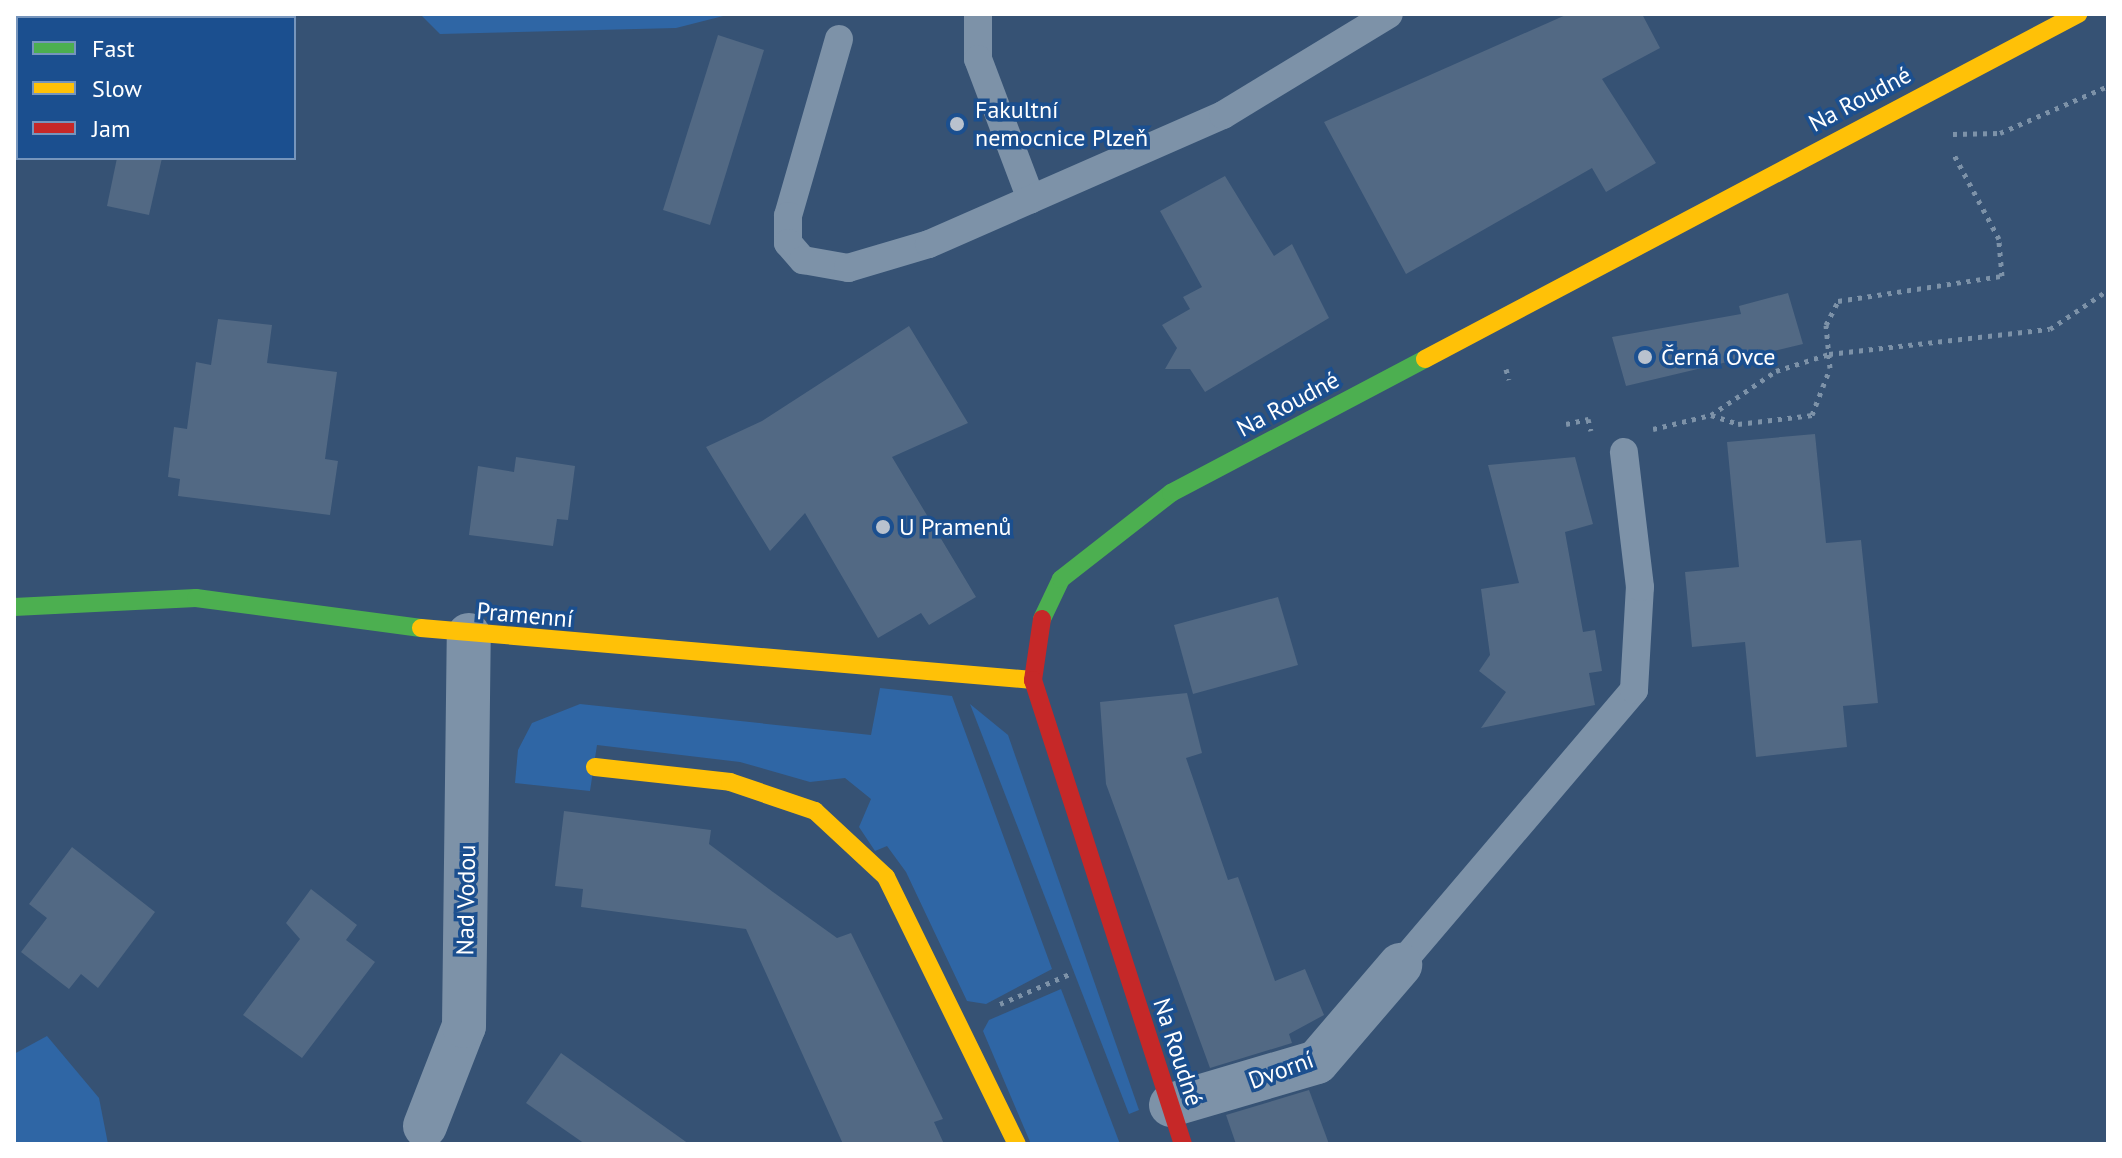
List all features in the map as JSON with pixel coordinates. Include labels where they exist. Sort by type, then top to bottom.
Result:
[{"type":"street","name":"Na Roudné","points":[[1177,1125],[1033,680],[1037,630],[1061,579],[1171,493],[1909,100],[2078,14]]},
{"type":"street","name":"Pramenní","points":[[14,607],[196,598],[469,635],[1033,680]]},
{"type":"street","name":"Nad Vodou","points":[[425,1138],[464,1026],[469,635]]},
{"type":"street","points":[[595,767],[730,782],[815,811],[886,877],[1017,1144]]},
{"type":"street","name":"Dvorní","points":[[1177,1125],[1317,1062],[1400,965]]},
{"type":"lane","points":[[978,14],[978,59],[1031,199]]},
{"type":"lane","points":[[839,39],[788,216],[788,243],[803,260],[848,268],[929,244],[1223,115],[1389,14]]},
{"type":"lane","points":[[1400,965],[1634,690],[1640,587],[1631,443]]},
{"type":"path","points":[[1909,100],[1935,127],[1964,138],[2000,133],[2108,86]]},
{"type":"path","points":[[1711,415],[1738,424],[1812,415],[1829,354],[1826,325],[1838,301],[2002,276],[1999,239],[1953,153]]},
{"type":"path","points":[[1631,443],[1711,415],[1776,371],[1829,354],[2050,329],[2108,290]]},
{"type":"path","points":[[1566,424],[1588,419],[1595,444]]},
{"type":"path","points":[[959,1022],[1072,973]]},
{"type":"shaded area","points":[[14,14],[204,14],[16,16],[14,126]]},
{"type":"shaded area","points":[[420,14],[731,14],[676,28],[440,34]]},
{"type":"shaded area","points":[[880,688],[952,696],[1052,969],[986,1004],[967,1001],[906,872],[887,846],[875,851],[859,827],[871,799],[845,778],[810,782],[740,762],[597,745],[590,791],[515,783],[518,750],[532,723],[580,704],[871,735]]},
{"type":"shaded area","points":[[970,704],[1008,735],[1139,1110],[1129,1114]]},
{"type":"shaded area","points":[[1061,989],[1120,1144],[1031,1144],[983,1031],[989,1020]]},
{"type":"shaded area","points":[[47,1036],[99,1098],[108,1144],[14,1144],[14,1054]]},
{"type":"building","points":[[1568,14],[1642,14],[1660,48],[1602,79],[1656,163],[1606,192],[1592,168],[1406,274],[1324,122]]},
{"type":"building","points":[[718,35],[764,50],[710,225],[663,210]]},
{"type":"building","points":[[117,160],[162,160],[149,215],[107,206]]},
{"type":"building","points":[[1225,176],[1274,256],[1292,244],[1329,318],[1205,392],[1190,369],[1165,369],[1177,348],[1162,325],[1190,309],[1183,297],[1202,287],[1160,211]]},
{"type":"building","points":[[1788,293],[1803,344],[1626,386],[1612,337],[1741,314],[1739,306]]},
{"type":"building","points":[[218,319],[272,325],[267,363],[337,372],[325,459],[338,461],[330,515],[178,496],[180,479],[168,477],[174,427],[187,429],[196,362],[211,365]]},
{"type":"building","points":[[909,326],[968,423],[892,457],[976,597],[929,625],[921,613],[878,638],[805,513],[770,551],[706,447],[762,421]]},
{"type":"building","points":[[1815,434],[1826,543],[1861,540],[1878,703],[1843,706],[1847,747],[1756,757],[1745,642],[1692,647],[1685,572],[1739,567],[1727,442]]},
{"type":"building","points":[[516,457],[575,466],[568,520],[557,519],[553,546],[469,535],[478,466],[514,472]]},
{"type":"building","points":[[1575,457],[1593,524],[1565,532],[1583,632],[1595,630],[1602,671],[1589,673],[1595,705],[1481,728],[1506,692],[1479,671],[1490,655],[1481,589],[1519,583],[1488,465]]},
{"type":"building","points":[[1278,597],[1298,665],[1193,694],[1174,625]]},
{"type":"building","points":[[1187,693],[1202,753],[1186,758],[1228,880],[1238,877],[1275,981],[1305,969],[1324,1015],[1289,1034],[1292,1043],[1210,1068],[1106,784],[1100,702]]},
{"type":"building","points":[[564,811],[711,830],[709,844],[773,892],[837,938],[851,933],[943,1119],[934,1122],[944,1144],[843,1144],[746,929],[581,907],[583,889],[555,886]]},
{"type":"building","points":[[72,847],[155,912],[98,988],[81,974],[69,989],[21,952],[47,918],[29,904]]},
{"type":"building","points":[[311,889],[357,925],[346,940],[375,962],[302,1058],[243,1015],[300,939],[286,923]]},
{"type":"building","points":[[561,1053],[689,1144],[585,1144],[526,1103]]},
{"type":"building","points":[[1309,1090],[1329,1144],[1236,1144],[1226,1115]]},
{"type":"traffic: fast","points":[[1042,619],[1061,579],[1171,493],[1425,359]]},
{"type":"traffic: fast","points":[[14,607],[196,598],[421,628]]},
{"type":"traffic: slow","points":[[1425,359],[2078,14]]},
{"type":"traffic: slow","points":[[421,628],[1033,680]]},
{"type":"traffic: slow","points":[[595,767],[730,782],[815,811],[886,877],[1017,1144]]},
{"type":"traffic: jam","points":[[1042,619],[1033,680],[1183,1144]]},
{"type":"place","name":"Fakultní nemocnice Plzeň","points":[[957,124]]},
{"type":"place","name":"Černá Ovce","points":[[1645,357]]},
{"type":"place","name":"U Pramenů","points":[[883,527]]}]
